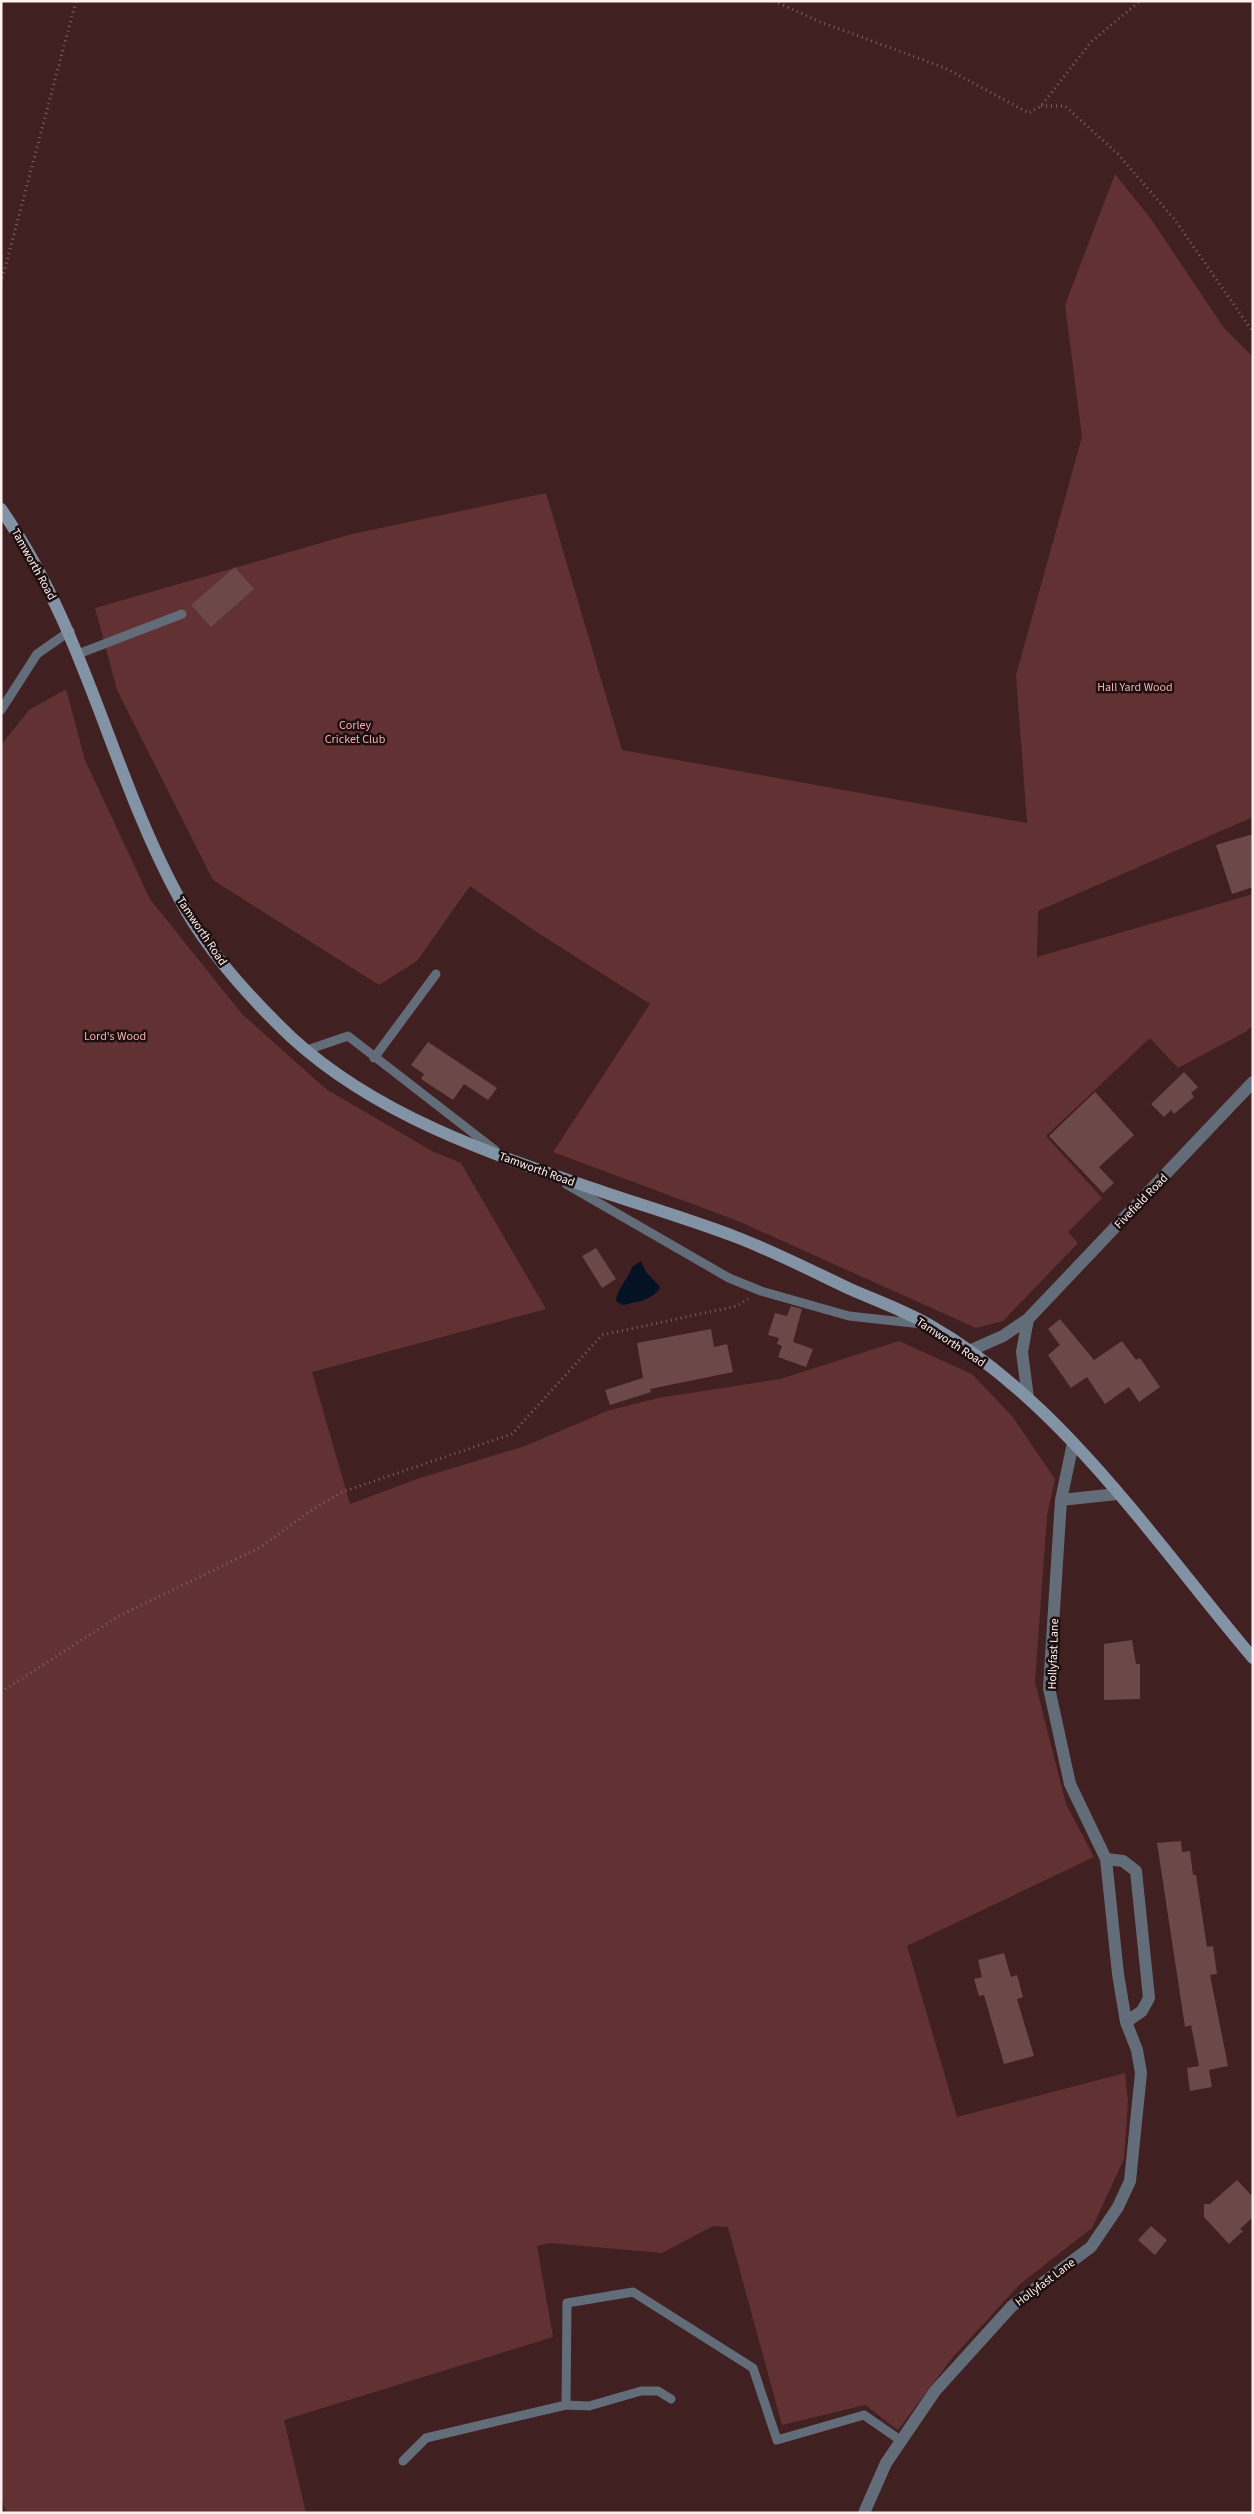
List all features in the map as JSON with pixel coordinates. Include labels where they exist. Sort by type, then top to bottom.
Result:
[{"type":"main road","name":"Tamworth Road","points":[[1,509],[42,574],[70,632],[142,819],[180,902],[231,973],[258,1004],[307,1050],[348,1082],[406,1115],[502,1156],[548,1173],[737,1237],[929,1324],[969,1351],[1028,1398],[1073,1443],[1253,1658]]},
{"type":"street","name":"Fivefield Road","points":[[969,1351],[1003,1336],[1028,1319],[1253,1082]]},
{"type":"street","points":[[1028,1319],[1022,1352],[1028,1398]]},
{"type":"street","name":"Hollyfast Lane","points":[[864,2513],[886,2463],[935,2391],[1012,2306],[1091,2247],[1118,2207],[1130,2181],[1141,2073],[1137,2050],[1126,2022],[1118,1974],[1106,1858],[1070,1784],[1049,1688],[1062,1500],[1073,1443]]},
{"type":"street","points":[[1062,1500],[1117,1494]]},
{"type":"street","points":[[1106,1858],[1123,1861],[1136,1871],[1149,1998],[1142,2011],[1126,2022]]},
{"type":"lane","points":[[78,654],[182,614]]},
{"type":"lane","points":[[1,710],[37,654],[70,632]]},
{"type":"lane","points":[[374,1058],[436,974]]},
{"type":"lane","points":[[307,1050],[348,1036],[502,1156]]},
{"type":"lane","points":[[548,1173],[729,1278],[761,1291],[850,1316],[929,1324]]},
{"type":"lane","points":[[566,2405],[567,2302],[633,2292],[753,2368],[777,2440],[864,2415],[900,2440]]},
{"type":"lane","points":[[402,2461],[426,2438],[566,2405],[589,2406],[641,2391],[658,2390],[671,2399]]},
{"type":"path","points":[[1,283],[76,1]]},
{"type":"path","points":[[774,1],[818,21],[945,68],[1029,113],[1041,106],[1091,42],[1140,1]]},
{"type":"path","points":[[1041,106],[1065,106],[1118,154],[1175,220],[1253,332]]},
{"type":"path","points":[[1,1692],[119,1616],[259,1548],[342,1492],[512,1434],[602,1335],[737,1306],[761,1291]]},
{"type":"green space","points":[[1115,174],[1151,219],[1224,328],[1253,357],[1253,817],[1038,911],[1037,957],[1253,894],[1253,1025],[1247,1031],[1178,1068],[1150,1038],[1046,1136],[1102,1198],[1068,1232],[1078,1243],[1003,1321],[976,1328],[738,1221],[553,1152],[650,1004],[538,933],[470,886],[417,961],[379,985],[213,880],[117,690],[95,608],[352,534],[546,493],[622,750],[1027,823],[1016,675],[1082,437],[1065,305]]},
{"type":"green space","name":"Lord's Wood","points":[[66,689],[85,760],[150,899],[242,1014],[326,1089],[432,1151],[461,1163],[546,1309],[312,1372],[350,1504],[417,1479],[525,1446],[607,1411],[658,1398],[780,1379],[899,1341],[972,1374],[1012,1416],[1055,1479],[1047,1516],[1035,1682],[1066,1804],[1094,1857],[907,1946],[957,2117],[1125,2073],[1128,2101],[1124,2159],[1092,2228],[1020,2284],[953,2357],[898,2430],[865,2405],[782,2425],[728,2227],[713,2226],[662,2253],[550,2243],[537,2246],[553,2337],[284,2420],[306,2513],[6,2513],[1,2497],[1,745],[29,710]]},
{"type":"water","points":[[641,1261],[646,1272],[660,1287],[649,1298],[623,1305],[616,1301],[618,1292],[632,1267]]},
{"type":"building","points":[[235,567],[254,589],[211,627],[191,605]]},
{"type":"building","points":[[1253,834],[1253,887],[1232,894],[1216,845]]},
{"type":"building","points":[[428,1042],[497,1088],[488,1100],[464,1084],[453,1100],[421,1079],[424,1074],[411,1065]]},
{"type":"building","points":[[1184,1072],[1198,1087],[1191,1093],[1194,1097],[1174,1114],[1171,1110],[1164,1117],[1151,1104]]},
{"type":"building","points":[[1095,1092],[1134,1135],[1099,1167],[1114,1183],[1103,1193],[1049,1136]]},
{"type":"building","points":[[596,1248],[616,1279],[602,1288],[582,1256]]},
{"type":"building","points":[[791,1306],[802,1309],[793,1342],[813,1349],[806,1367],[778,1357],[782,1346],[777,1344],[779,1338],[768,1335],[775,1313],[787,1316]]},
{"type":"building","points":[[1060,1319],[1094,1360],[1122,1341],[1136,1360],[1140,1358],[1160,1387],[1139,1402],[1129,1387],[1105,1404],[1087,1377],[1071,1388],[1048,1355],[1060,1345],[1048,1329]]},
{"type":"building","points":[[711,1329],[714,1347],[727,1344],[733,1372],[650,1389],[651,1392],[610,1405],[605,1390],[643,1378],[637,1343]]},
{"type":"building","points":[[1132,1640],[1136,1664],[1140,1664],[1140,1699],[1104,1700],[1104,1644]]},
{"type":"building","points":[[1181,1841],[1182,1852],[1190,1851],[1193,1875],[1196,1875],[1207,1947],[1213,1946],[1217,1974],[1210,1975],[1228,2066],[1209,2070],[1212,2087],[1190,2091],[1187,2068],[1199,2066],[1191,2025],[1185,2027],[1157,1843]]},
{"type":"building","points":[[1004,1953],[1011,1977],[1017,1975],[1023,1997],[1017,1999],[1034,2056],[1004,2064],[984,1995],[979,1996],[974,1979],[982,1977],[978,1960]]},
{"type":"building","points":[[1237,2180],[1253,2197],[1253,2217],[1240,2229],[1243,2231],[1229,2244],[1204,2217],[1204,2204],[1210,2204]]},
{"type":"building","points":[[1151,2226],[1167,2240],[1155,2255],[1138,2240]]},
{"type":"park label","name":"Hall Yard Wood","points":[[1135,687]]},
{"type":"park label","name":"Corley Cricket Club","points":[[355,732]]}]
